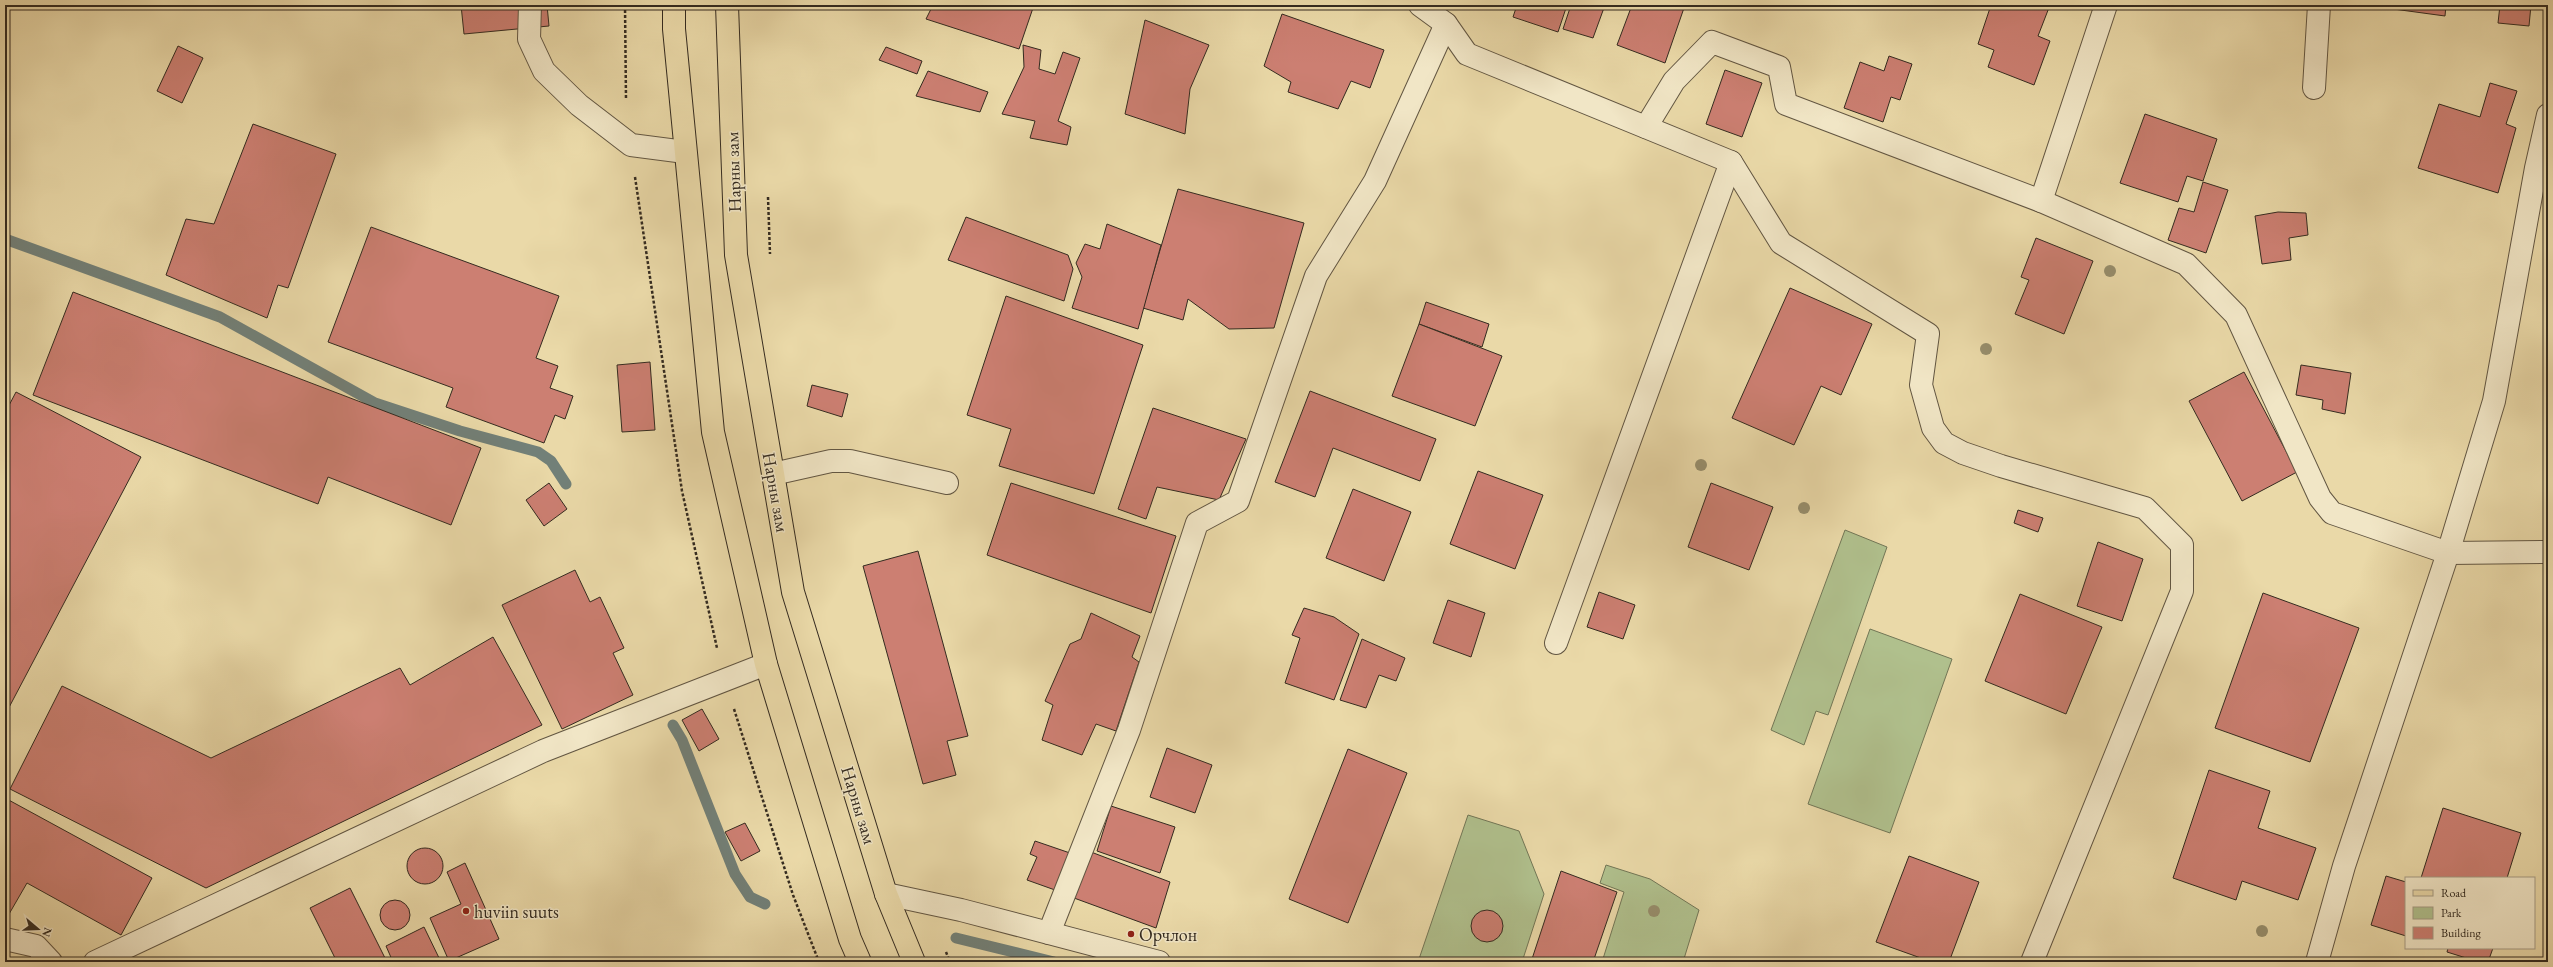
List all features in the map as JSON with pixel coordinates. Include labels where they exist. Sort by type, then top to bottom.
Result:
[{"type":"main road","points":[[674,5],[674,29],[685,152],[713,432],[766,664],[848,931],[860,962]]},
{"type":"main road","name":"Нарны зам","points":[[726,5],[736,255],[793,592],[886,894],[914,962]]},
{"type":"street","points":[[530,5],[530,39],[544,71],[578,105],[631,145],[685,152]]},
{"type":"street","points":[[1420,5],[1446,24],[1467,54],[1731,162],[1781,243],[1928,334],[1921,385],[1932,428],[1944,443],[1963,453],[2001,466],[2145,508],[2182,545],[2182,592],[2032,962]]},
{"type":"street","points":[[2041,201],[2106,5]]},
{"type":"street","points":[[2314,88],[2319,5]]},
{"type":"street","points":[[1049,933],[1129,730],[1197,523],[1238,501],[1316,276],[1375,181],[1446,24]]},
{"type":"street","points":[[1646,127],[1674,81],[1712,42],[1780,67],[1786,104],[2041,201],[2186,264],[2236,315],[2320,498],[2332,513],[2448,553],[2548,552]]},
{"type":"street","points":[[2317,962],[2344,866],[2448,553],[2494,401],[2536,168],[2548,115]]},
{"type":"street","points":[[1556,642],[1731,162]]},
{"type":"street","points":[[773,474],[831,461],[850,460],[947,484]]},
{"type":"street","points":[[95,962],[543,751],[766,664]]},
{"type":"street","points":[[886,894],[1049,933],[1159,962]]},
{"type":"street","points":[[5,939],[36,946],[51,962]]},
{"type":"green space","points":[[1845,530],[1887,547],[1828,715],[1816,711],[1804,745],[1771,730]]},
{"type":"green space","points":[[1870,629],[1952,659],[1890,833],[1808,804]]},
{"type":"green space","points":[[1468,815],[1519,831],[1544,894],[1522,962],[1418,962]]},
{"type":"green space","points":[[1606,865],[1650,879],[1699,910],[1683,962],[1602,962],[1624,892],[1600,883]]},
{"type":"building","points":[[461,5],[547,5],[549,26],[464,34]]},
{"type":"building","points":[[933,5],[1034,5],[1019,49],[926,19]]},
{"type":"building","points":[[1517,5],[1567,5],[1558,32],[1513,17]]},
{"type":"building","points":[[1571,5],[1605,5],[1593,38],[1563,29]]},
{"type":"building","points":[[1632,5],[1685,5],[1665,63],[1617,45]]},
{"type":"building","points":[[1991,5],[2050,5],[2038,36],[2050,41],[2034,85],[1988,67],[1994,50],[1978,44]]},
{"type":"building","points":[[2364,5],[2446,5],[2445,16]]},
{"type":"building","points":[[2500,5],[2531,5],[2529,26],[2498,23]]},
{"type":"building","points":[[1282,14],[1384,50],[1370,88],[1351,81],[1338,109],[1288,92],[1291,82],[1264,66]]},
{"type":"building","points":[[1145,20],[1209,45],[1190,89],[1185,134],[1125,114]]},
{"type":"building","points":[[1023,45],[1041,50],[1039,69],[1055,74],[1063,52],[1080,58],[1058,121],[1071,127],[1067,145],[1030,138],[1035,121],[1002,114],[1024,67]]},
{"type":"building","points":[[178,46],[203,58],[182,103],[157,91]]},
{"type":"building","points":[[886,47],[922,61],[917,74],[879,60]]},
{"type":"building","points":[[1889,56],[1912,64],[1900,100],[1891,97],[1883,122],[1844,108],[1860,62],[1884,71]]},
{"type":"building","points":[[1725,70],[1762,83],[1742,137],[1706,124]]},
{"type":"building","points":[[928,71],[988,92],[980,112],[916,96]]},
{"type":"building","points":[[2490,83],[2517,91],[2506,124],[2516,128],[2498,193],[2418,168],[2439,104],[2480,117]]},
{"type":"building","points":[[2145,114],[2217,139],[2203,181],[2187,176],[2178,202],[2120,183]]},
{"type":"building","points":[[253,124],[336,154],[288,288],[278,285],[267,318],[166,275],[186,219],[214,224]]},
{"type":"building","points":[[2203,182],[2228,190],[2206,253],[2168,240],[2179,208],[2194,212]]},
{"type":"building","points":[[1178,189],[1304,223],[1274,328],[1229,329],[1188,299],[1183,320],[1143,308]]},
{"type":"building","points":[[2278,212],[2306,213],[2308,235],[2289,238],[2291,260],[2262,264],[2255,216]]},
{"type":"building","points":[[966,217],[1068,255],[1073,269],[1064,301],[948,260]]},
{"type":"building","points":[[1107,224],[1161,245],[1138,329],[1072,308],[1082,277],[1076,263],[1085,244],[1100,249]]},
{"type":"building","points":[[371,227],[559,296],[536,358],[558,366],[550,388],[573,396],[565,419],[555,415],[544,443],[446,407],[453,388],[328,342]]},
{"type":"building","points":[[2036,238],[2093,261],[2064,334],[2015,314],[2029,280],[2021,277]]},
{"type":"building","points":[[1790,288],[1872,324],[1841,395],[1821,386],[1794,445],[1732,418]]},
{"type":"building","points":[[73,292],[481,448],[451,525],[328,477],[318,504],[33,395]]},
{"type":"building","points":[[1006,296],[1143,345],[1094,494],[999,466],[1011,429],[967,415]]},
{"type":"building","points":[[1426,302],[1489,324],[1482,347],[1419,324]]},
{"type":"building","points":[[1419,324],[1502,356],[1475,426],[1392,396]]},
{"type":"building","points":[[650,362],[655,430],[622,432],[617,365]]},
{"type":"building","points":[[2301,365],[2351,373],[2345,414],[2322,409],[2323,400],[2296,395]]},
{"type":"building","points":[[2244,372],[2297,472],[2242,501],[2189,401]]},
{"type":"building","points":[[812,385],[848,394],[842,417],[807,406]]},
{"type":"building","points":[[1310,391],[1436,439],[1420,481],[1333,448],[1315,497],[1275,482]]},
{"type":"building","points":[[16,392],[141,457],[5,715],[5,413]]},
{"type":"building","points":[[1153,408],[1246,439],[1219,500],[1157,487],[1146,519],[1118,509]]},
{"type":"building","points":[[1478,471],[1543,495],[1515,569],[1450,544]]},
{"type":"building","points":[[549,483],[567,509],[544,526],[526,500]]},
{"type":"building","points":[[1011,483],[1176,536],[1151,613],[987,555]]},
{"type":"building","points":[[1711,483],[1773,507],[1749,570],[1688,547]]},
{"type":"building","points":[[1353,489],[1411,512],[1384,581],[1326,558]]},
{"type":"building","points":[[2018,510],[2043,518],[2038,532],[2014,523]]},
{"type":"building","points":[[2098,542],[2143,559],[2122,621],[2077,606]]},
{"type":"building","points":[[918,551],[968,736],[947,741],[956,775],[923,784],[863,566]]},
{"type":"building","points":[[575,570],[590,602],[600,597],[624,648],[613,653],[633,695],[562,729],[502,605]]},
{"type":"building","points":[[1599,592],[1635,605],[1623,639],[1587,627]]},
{"type":"building","points":[[2263,593],[2359,628],[2310,762],[2215,728]]},
{"type":"building","points":[[2020,594],[2102,627],[2066,714],[1985,681]]},
{"type":"building","points":[[1448,600],[1485,613],[1471,657],[1433,643]]},
{"type":"building","points":[[1304,608],[1334,617],[1359,634],[1334,700],[1285,683],[1300,638],[1292,635]]},
{"type":"building","points":[[1091,613],[1140,636],[1132,657],[1139,662],[1116,731],[1096,724],[1082,755],[1042,740],[1053,705],[1045,701],[1070,644],[1081,639]]},
{"type":"building","points":[[493,637],[542,725],[206,888],[10,789],[62,686],[211,758],[400,668],[410,685]]},
{"type":"building","points":[[1362,639],[1405,658],[1396,681],[1379,675],[1366,708],[1340,700]]},
{"type":"building","points":[[702,709],[719,739],[699,751],[682,720]]},
{"type":"building","points":[[1167,748],[1212,765],[1195,813],[1150,797]]},
{"type":"building","points":[[1348,749],[1407,773],[1348,923],[1289,899]]},
{"type":"building","points":[[2209,770],[2270,791],[2258,828],[2316,848],[2298,900],[2242,881],[2236,900],[2173,878]]},
{"type":"building","points":[[5,798],[152,878],[121,935],[27,883],[5,921]]},
{"type":"building","points":[[1111,806],[1175,827],[1160,873],[1097,851]]},
{"type":"building","points":[[2443,808],[2521,833],[2507,877],[2421,877]]},
{"type":"building","points":[[745,823],[760,851],[741,861],[725,832]]},
{"type":"building","points":[[1035,841],[1070,853],[1055,890],[1027,880],[1037,857],[1030,854]]},
{"type":"building","points":[[429,848],[438,853],[442,859],[442,873],[438,879],[429,884],[421,884],[412,879],[408,873],[407,862],[412,853],[418,849]]},
{"type":"building","points":[[1091,852],[1170,882],[1156,928],[1074,898]]},
{"type":"building","points":[[1909,856],[1979,882],[1949,962],[1932,962],[1876,942]]},
{"type":"building","name":"huviin suuts","points":[[465,863],[499,939],[449,961],[430,918],[461,904],[447,872]]},
{"type":"building","points":[[1561,871],[1617,892],[1593,962],[1531,962]]},
{"type":"building","points":[[2386,876],[2405,882],[2405,936],[2371,925]]},
{"type":"building","points":[[350,888],[387,962],[337,962],[310,908]]},
{"type":"building","points":[[395,900],[406,904],[410,915],[406,926],[395,930],[384,926],[380,915],[384,904]]},
{"type":"building","points":[[1484,910],[1490,910],[1499,914],[1503,926],[1499,938],[1490,942],[1484,942],[1475,938],[1471,929],[1471,923],[1475,914]]},
{"type":"building","points":[[424,927],[441,962],[393,962],[386,946]]},
{"type":"building","points":[[2448,949],[2493,949],[2488,962],[2479,962],[2447,952]]},
{"type":"waterway","points":[[5,239],[220,317],[375,403],[460,431],[538,452],[551,461],[566,484]]},
{"type":"waterway","points":[[673,725],[682,740],[735,874],[750,897],[765,904]]},
{"type":"waterway","points":[[956,938],[1054,962]]},
{"type":"place","name":"huviin suuts","points":[[466,911]]},
{"type":"place","name":"Орчлон","points":[[1131,934]]}]
